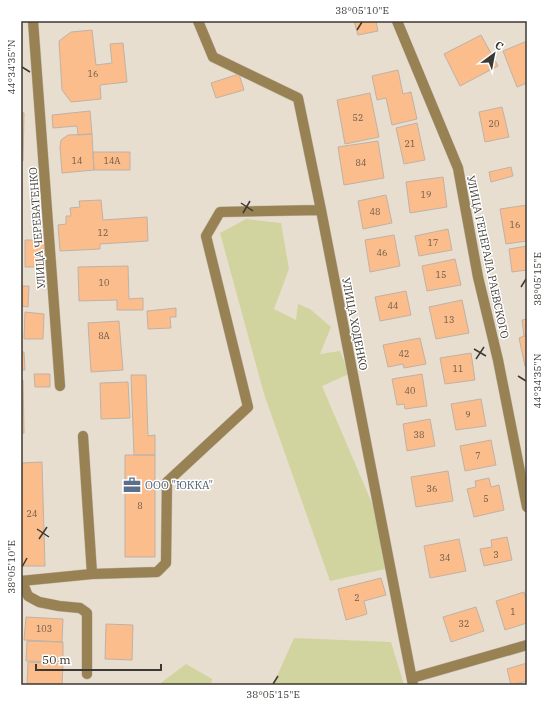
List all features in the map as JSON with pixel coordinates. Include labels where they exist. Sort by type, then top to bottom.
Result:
[{"type":"street","name":"УЛИЦА ЧЕРЕВАТЕНКО","points":[[33,21],[60,386]]},
{"type":"street","name":"УЛИЦА ХОДЕНКО","points":[[198,21],[213,57],[298,98],[413,681]]},
{"type":"street","name":"УЛИЦА ГЕНЕРАЛА РАЕВСКОГО","points":[[396,21],[458,168],[478,277],[498,360],[527,507]]},
{"type":"street","points":[[87,674],[87,613],[80,608],[39,602],[28,596],[21,581],[92,574],[157,572],[166,563],[167,482],[248,407],[206,236],[220,212],[321,210]]},
{"type":"street","points":[[83,436],[92,574]]},
{"type":"street","points":[[413,681],[527,645]]},
{"type":"green space","points":[[246,219],[281,223],[289,269],[274,309],[296,320],[298,304],[310,309],[331,327],[320,354],[340,351],[349,374],[322,386],[374,508],[385,569],[330,581],[264,394],[220,233]]},
{"type":"green space","points":[[294,638],[391,642],[404,685],[273,685]]},
{"type":"green space","points":[[186,664],[212,679],[211,685],[158,685]]},
{"type":"building","points":[[354,21],[376,21],[378,31],[358,35]]},
{"type":"building","points":[[92,30],[96,65],[112,63],[110,44],[123,43],[127,82],[100,85],[101,99],[71,102],[62,90],[59,41],[71,32]]},
{"type":"building","points":[[481,35],[498,66],[460,86],[444,54]]},
{"type":"building","points":[[527,41],[527,83],[517,87],[503,51]]},
{"type":"building","points":[[398,70],[403,94],[411,92],[417,119],[392,125],[386,98],[377,100],[372,76]]},
{"type":"building","points":[[239,74],[244,90],[216,98],[211,83]]},
{"type":"building","points":[[370,93],[379,137],[345,144],[337,100]]},
{"type":"building","points":[[502,107],[509,137],[485,142],[479,112]]},
{"type":"building","points":[[90,111],[92,134],[78,135],[77,126],[53,128],[52,115]]},
{"type":"building","points":[[21,113],[24,113],[23,161],[21,161]]},
{"type":"building","points":[[417,123],[425,160],[404,164],[396,128]]},
{"type":"building","points":[[92,134],[94,170],[62,173],[60,147],[61,140],[68,135]]},
{"type":"building","points":[[378,141],[384,178],[344,185],[338,147]]},
{"type":"building","points":[[93,152],[130,152],[130,170],[94,170]]},
{"type":"building","points":[[511,167],[513,176],[491,182],[489,172]]},
{"type":"building","points":[[443,177],[447,207],[410,213],[406,182]]},
{"type":"building","points":[[21,181],[22,181],[21,234]]},
{"type":"building","points":[[386,195],[392,223],[363,229],[358,201]]},
{"type":"building","points":[[101,200],[103,220],[147,217],[148,241],[100,244],[100,249],[60,251],[58,225],[66,224],[66,216],[71,216],[70,208],[80,207],[79,201]]},
{"type":"building","points":[[527,205],[527,241],[506,244],[500,209]]},
{"type":"building","points":[[448,229],[452,250],[419,256],[415,236]]},
{"type":"building","points":[[394,235],[400,266],[370,272],[365,240]]},
{"type":"building","points":[[25,240],[45,240],[45,267],[25,267]]},
{"type":"building","points":[[527,246],[527,270],[512,272],[509,249]]},
{"type":"building","points":[[455,259],[461,285],[427,291],[422,266]]},
{"type":"building","points":[[128,266],[129,299],[143,298],[143,310],[117,310],[117,300],[79,301],[78,267]]},
{"type":"building","points":[[21,286],[29,286],[28,307],[21,306]]},
{"type":"building","points":[[406,291],[411,315],[380,321],[375,297]]},
{"type":"building","points":[[462,300],[469,333],[436,339],[429,307]]},
{"type":"building","points":[[176,308],[176,317],[170,317],[171,328],[148,329],[147,311]]},
{"type":"building","points":[[25,312],[44,314],[43,339],[24,339]]},
{"type":"building","points":[[527,319],[527,336],[524,336],[522,320]]},
{"type":"building","points":[[119,321],[123,370],[91,372],[88,323]]},
{"type":"building","points":[[527,336],[527,365],[525,366],[519,338]]},
{"type":"building","points":[[420,338],[426,364],[404,368],[403,364],[388,367],[383,345]]},
{"type":"building","points":[[21,352],[24,352],[25,370],[21,370]]},
{"type":"building","points":[[471,353],[475,380],[445,384],[440,358]]},
{"type":"building","points":[[34,374],[50,374],[50,387],[35,387]]},
{"type":"building","points":[[422,374],[427,406],[405,409],[404,404],[397,405],[392,379]]},
{"type":"building","points":[[131,375],[146,375],[148,436],[155,435],[155,455],[134,455]]},
{"type":"building","points":[[21,380],[23,380],[24,433],[21,433]]},
{"type":"building","points":[[128,382],[130,418],[101,419],[100,383]]},
{"type":"building","points":[[481,399],[486,426],[456,430],[451,404]]},
{"type":"building","points":[[430,419],[435,446],[407,451],[403,424]]},
{"type":"building","points":[[491,440],[496,465],[465,471],[460,446]]},
{"type":"building","points":[[125,455],[155,455],[155,557],[125,557]]},
{"type":"building","points":[[42,462],[45,566],[21,566],[21,463]]},
{"type":"building","points":[[448,471],[453,501],[416,507],[411,477]]},
{"type":"building","points":[[489,478],[491,487],[499,485],[504,510],[474,517],[467,489],[476,487],[475,481]]},
{"type":"building","points":[[507,537],[512,560],[484,566],[480,549],[492,547],[491,540]]},
{"type":"building","points":[[459,539],[466,571],[430,578],[424,546]]},
{"type":"building","points":[[381,578],[386,595],[364,601],[367,614],[346,620],[338,589]]},
{"type":"building","points":[[524,592],[527,602],[527,623],[505,630],[496,601]]},
{"type":"building","points":[[476,607],[484,631],[451,642],[443,617]]},
{"type":"building","points":[[26,617],[63,619],[62,642],[24,640]]},
{"type":"building","points":[[106,624],[133,625],[132,660],[105,659]]},
{"type":"building","points":[[27,641],[63,642],[63,662],[26,661]]},
{"type":"building","points":[[28,662],[63,664],[62,685],[27,685]]},
{"type":"building","points":[[527,663],[527,681],[511,685],[507,669]]},
{"type":"place","name":"ООО \"ЮККА\"","points":[[132,485]]}]
